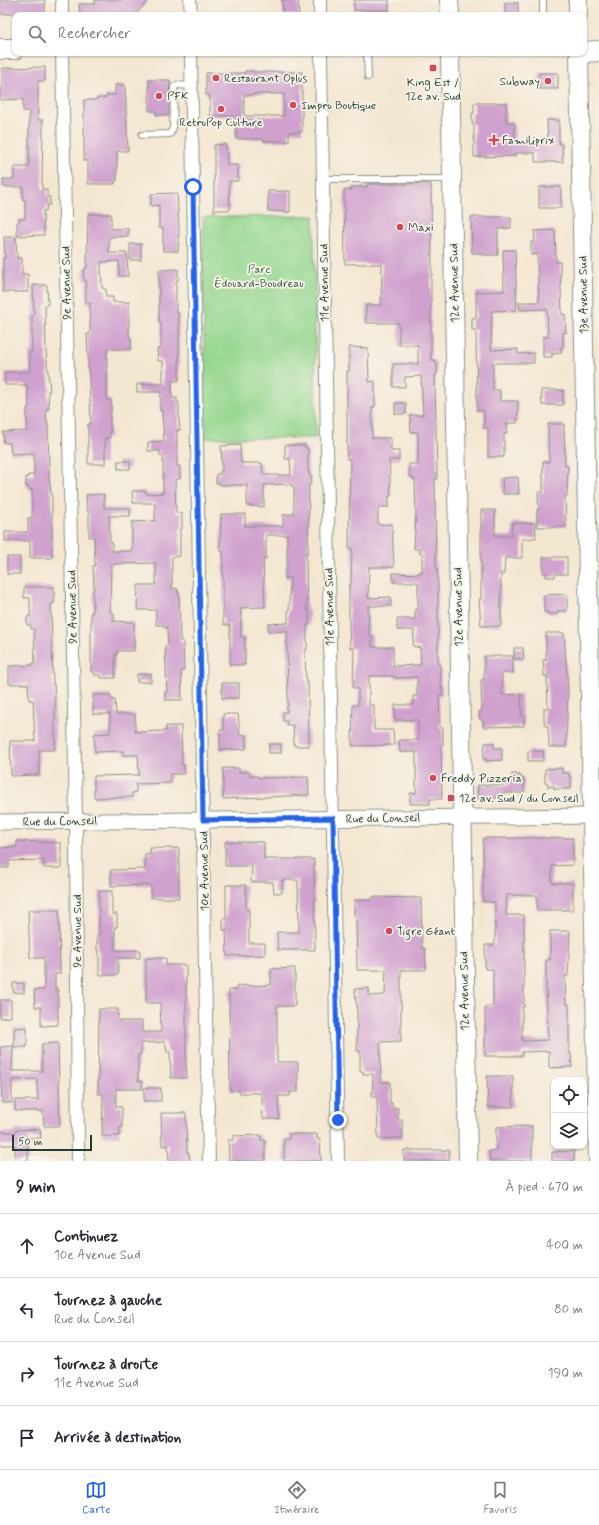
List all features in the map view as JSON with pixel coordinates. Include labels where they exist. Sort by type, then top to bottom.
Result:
[{"type":"main road","points":[[449,0],[450,12]]},
{"type":"main road","points":[[578,0],[578,12]]},
{"type":"main road","points":[[0,49],[12,49]]},
{"type":"main road","points":[[587,52],[599,51]]},
{"type":"main road","name":"12e Avenue Sud","points":[[450,56],[468,1161]]},
{"type":"main road","name":"13e Avenue Sud","points":[[579,56],[595,816],[598,1161]]},
{"type":"street","points":[[62,0],[62,12]]},
{"type":"street","points":[[190,0],[191,12]]},
{"type":"street","points":[[320,0],[320,12]]},
{"type":"street","name":"9e Avenue Sud","points":[[62,56],[76,821],[78,1161]]},
{"type":"street","name":"10e Avenue Sud","points":[[191,56],[209,1161]]},
{"type":"street","name":"11e Avenue Sud","points":[[321,56],[338,1161]]},
{"type":"street","name":"Rue du Conseil","points":[[0,822],[595,816]]},
{"type":"lane","points":[[543,1],[543,12]]},
{"type":"lane","points":[[367,56],[368,77]]},
{"type":"lane","points":[[142,135],[170,134],[173,128],[174,87],[192,86]]},
{"type":"lane","points":[[323,179],[452,178]]},
{"type":"green space","name":"Parc Édouard-Boudreau","points":[[314,216],[316,438],[205,438],[203,217]]},
{"type":"building","points":[[0,0],[45,0],[45,12],[12,12],[12,14],[0,14]]},
{"type":"building","points":[[95,0],[149,0],[138,12],[80,12],[79,4],[95,4]]},
{"type":"building","points":[[282,0],[298,0],[299,12],[283,12]]},
{"type":"building","points":[[354,0],[389,0],[389,10],[354,10]]},
{"type":"building","points":[[505,3],[518,3],[518,12],[505,12]]},
{"type":"building","points":[[45,67],[45,81],[38,81],[38,120],[43,120],[42,189],[47,189],[47,197],[50,197],[50,205],[47,205],[46,211],[43,211],[44,235],[17,236],[17,223],[19,222],[19,219],[25,219],[23,187],[3,187],[3,179],[14,179],[14,167],[29,167],[29,111],[23,111],[23,99],[0,100],[0,89],[2,89],[2,71],[3,68]]},
{"type":"building","points":[[245,71],[302,72],[302,132],[289,132],[289,141],[236,139],[236,124],[232,124],[232,116],[210,116],[210,95],[206,95],[206,73],[245,73]],"holes":[[[284,94],[284,116],[244,116],[244,95]]]},
{"type":"building","name":"Subway","points":[[539,73],[558,73],[558,89],[539,89]]},
{"type":"building","name":"PFK","points":[[149,80],[170,80],[169,115],[156,115],[156,111],[149,111]]},
{"type":"building","points":[[115,85],[125,85],[128,151],[117,151],[117,181],[115,181],[115,184],[88,184],[88,161],[84,161],[84,100],[95,100],[98,98],[105,98],[107,95],[115,95]]},
{"type":"building","name":"Familiprix","points":[[474,103],[506,103],[506,122],[514,122],[515,144],[548,144],[547,120],[559,120],[559,144],[562,144],[563,162],[535,162],[535,153],[515,153],[515,156],[474,157],[474,124],[472,124],[472,113],[474,113]]},
{"type":"building","points":[[226,144],[227,165],[238,165],[238,181],[229,181],[230,210],[214,210],[214,145]]},
{"type":"building","points":[[367,184],[431,184],[431,360],[435,360],[435,363],[437,363],[437,375],[435,375],[437,479],[435,479],[436,568],[438,584],[438,664],[440,664],[442,686],[442,695],[439,695],[440,728],[443,728],[443,745],[441,745],[442,799],[430,799],[430,804],[410,804],[410,793],[416,793],[416,752],[400,752],[399,740],[418,740],[418,720],[395,720],[395,705],[413,705],[413,696],[417,696],[417,677],[395,678],[395,676],[369,676],[369,705],[374,705],[374,730],[393,730],[394,745],[352,746],[353,705],[358,705],[358,688],[353,688],[354,648],[350,648],[349,627],[349,585],[351,585],[352,548],[349,548],[350,459],[347,459],[347,371],[349,371],[349,347],[368,348],[369,382],[375,381],[375,407],[372,407],[372,438],[391,438],[391,451],[399,451],[399,460],[389,460],[391,496],[389,496],[389,507],[378,507],[378,525],[392,524],[394,567],[369,567],[368,598],[391,597],[391,606],[368,606],[369,635],[372,635],[372,647],[393,647],[393,666],[421,665],[420,648],[413,646],[414,630],[397,630],[397,619],[415,619],[415,609],[418,609],[418,582],[393,582],[393,573],[419,574],[419,572],[422,572],[422,553],[419,553],[419,549],[414,549],[416,515],[415,479],[412,479],[412,476],[409,476],[409,464],[418,464],[418,432],[411,432],[410,415],[423,415],[421,376],[405,377],[405,387],[393,387],[393,364],[418,364],[418,345],[399,345],[399,323],[366,323],[366,305],[381,305],[382,264],[345,264],[344,190],[352,190],[352,187],[367,187]]},
{"type":"building","points":[[539,187],[561,187],[561,208],[539,208]]},
{"type":"building","points":[[268,191],[290,191],[290,212],[268,211]]},
{"type":"building","points":[[177,193],[179,228],[178,251],[163,251],[163,228],[159,228],[159,205],[151,206],[151,194]]},
{"type":"building","points":[[88,214],[111,214],[111,229],[128,228],[128,236],[109,237],[109,253],[127,253],[128,276],[119,276],[119,261],[101,262],[102,288],[106,289],[106,297],[113,297],[113,302],[129,302],[129,337],[131,337],[131,349],[107,349],[107,400],[111,400],[111,414],[110,438],[105,438],[105,464],[88,464],[88,424],[91,424],[87,334],[90,334],[90,303],[86,303],[86,280],[84,280],[83,271],[87,268]]},
{"type":"building","points":[[471,217],[511,217],[511,228],[498,229],[498,255],[482,255],[482,253],[472,253]]},
{"type":"building","points":[[555,230],[556,262],[560,262],[562,315],[565,314],[566,333],[563,333],[563,348],[561,348],[561,353],[552,354],[552,357],[543,357],[543,337],[548,337],[547,309],[520,310],[519,302],[539,302],[537,254],[531,255],[531,242],[535,241],[534,231]]},
{"type":"building","points":[[4,237],[16,237],[17,258],[22,258],[22,274],[28,274],[28,292],[3,292],[3,258],[5,258]]},
{"type":"building","points":[[130,244],[141,244],[141,260],[130,260]]},
{"type":"building","points":[[503,250],[515,250],[517,310],[492,311],[491,350],[518,349],[518,354],[534,353],[534,363],[493,363],[493,390],[500,390],[500,401],[518,401],[518,412],[517,423],[507,423],[507,433],[504,434],[504,457],[488,457],[488,428],[484,428],[484,411],[477,410],[476,330],[472,330],[472,318],[476,318],[476,292],[504,291]]},
{"type":"building","points":[[178,269],[178,281],[176,281],[176,312],[178,312],[179,316],[179,381],[172,381],[172,398],[177,398],[177,402],[179,403],[180,430],[177,430],[177,466],[180,466],[180,479],[175,479],[176,513],[182,513],[182,529],[180,529],[180,556],[172,557],[172,589],[177,588],[179,593],[180,641],[183,641],[184,670],[181,671],[182,700],[165,700],[165,692],[167,692],[165,646],[168,646],[167,627],[164,628],[164,625],[156,625],[156,610],[137,610],[138,585],[156,585],[156,563],[111,564],[110,612],[113,612],[113,621],[134,622],[134,651],[117,651],[117,655],[115,655],[115,678],[101,678],[101,675],[94,675],[94,672],[91,672],[91,612],[93,612],[94,590],[93,566],[95,566],[94,537],[89,537],[89,511],[87,511],[86,495],[104,494],[104,508],[130,508],[130,516],[109,516],[110,542],[112,542],[112,551],[132,551],[132,522],[155,521],[155,503],[133,503],[132,491],[146,491],[146,494],[163,493],[163,455],[160,455],[160,451],[148,451],[148,442],[164,441],[162,411],[160,411],[161,392],[137,392],[137,384],[163,384],[163,361],[158,361],[157,349],[161,348],[161,322],[159,322],[159,270]]},
{"type":"building","points":[[33,285],[47,285],[48,305],[45,305],[46,352],[50,391],[48,391],[49,409],[46,409],[48,424],[49,476],[52,493],[52,558],[30,558],[30,541],[5,541],[5,532],[28,532],[28,518],[32,518],[32,489],[29,490],[29,487],[26,487],[26,477],[28,477],[28,475],[34,475],[34,453],[11,454],[10,443],[4,443],[3,432],[27,431],[27,408],[29,407],[27,385],[5,385],[5,372],[30,372],[29,352],[32,352],[32,316],[34,315]]},
{"type":"building","points":[[541,390],[563,390],[563,405],[542,405]]},
{"type":"building","points":[[395,403],[406,403],[406,414],[395,414]]},
{"type":"building","points":[[548,424],[564,424],[565,466],[568,466],[567,496],[565,496],[566,527],[537,527],[537,509],[539,509],[538,492],[543,492],[543,462],[549,462]]},
{"type":"building","points":[[240,445],[241,463],[262,463],[263,475],[291,475],[290,459],[285,459],[285,445],[305,445],[305,448],[308,448],[308,471],[309,475],[311,475],[311,484],[309,484],[308,553],[306,553],[307,611],[309,611],[309,625],[307,625],[307,650],[305,650],[306,683],[308,683],[309,746],[294,746],[293,725],[287,725],[287,721],[283,721],[283,712],[287,712],[288,706],[287,631],[268,632],[268,624],[288,623],[290,578],[285,578],[285,569],[287,569],[287,535],[266,535],[266,559],[263,559],[265,607],[241,608],[241,637],[245,637],[245,665],[230,665],[230,625],[224,625],[223,621],[223,551],[220,551],[221,514],[245,514],[245,526],[283,526],[283,515],[294,514],[294,486],[291,486],[291,484],[264,485],[264,507],[247,506],[247,485],[220,485],[220,483],[216,483],[216,474],[220,474],[220,471],[222,471],[221,446]]},
{"type":"building","points":[[118,461],[130,461],[130,469],[118,469]]},
{"type":"building","points":[[518,477],[519,494],[503,494],[502,478]]},
{"type":"building","points":[[481,510],[495,510],[495,536],[512,536],[512,523],[535,523],[536,538],[522,539],[522,558],[505,558],[504,574],[501,574],[501,626],[481,626],[479,599],[481,599]]},
{"type":"building","points":[[7,557],[20,557],[20,574],[7,574]]},
{"type":"building","points":[[543,557],[567,557],[567,574],[555,574],[555,577],[546,577],[546,573],[543,573]]},
{"type":"building","points":[[24,587],[54,587],[54,604],[51,604],[53,685],[54,684],[55,701],[55,750],[39,750],[39,775],[11,776],[10,741],[35,741],[33,700],[29,700],[28,684],[9,684],[9,666],[33,665],[33,663],[35,663],[34,629],[31,629],[31,625],[27,625],[27,617],[30,616],[30,598],[24,598]]},
{"type":"building","points":[[567,594],[567,611],[557,611],[558,614],[548,614],[548,612],[544,612],[544,595]]},
{"type":"building","points":[[546,633],[564,633],[568,690],[566,747],[549,747],[548,726],[545,726],[544,721],[544,708],[548,708],[547,676],[544,676],[543,660],[546,660]]},
{"type":"building","points":[[514,648],[523,648],[524,659],[514,659]]},
{"type":"building","points":[[484,656],[513,656],[513,673],[502,673],[502,695],[521,694],[524,726],[483,727],[483,720],[480,720],[479,711],[482,711],[481,680],[484,680]]},
{"type":"building","points":[[137,674],[151,674],[151,682],[137,682]]},
{"type":"building","points":[[222,683],[239,683],[239,698],[222,698]]},
{"type":"building","points":[[93,695],[111,695],[111,700],[115,700],[116,714],[135,714],[135,732],[166,731],[166,726],[181,726],[182,765],[184,765],[184,774],[170,774],[170,783],[136,784],[136,792],[132,793],[132,797],[94,798],[94,776],[139,775],[138,755],[123,755],[123,751],[95,752],[94,734],[110,733],[110,714],[93,714]]},
{"type":"building","points":[[223,714],[238,714],[240,735],[246,735],[246,749],[220,750],[220,730],[224,730]]},
{"type":"building","points":[[485,743],[494,743],[494,748],[502,748],[502,760],[486,761],[486,759],[483,759]]},
{"type":"building","points":[[269,744],[281,744],[281,753],[269,753]]},
{"type":"building","points":[[528,751],[543,751],[543,761],[528,761]]},
{"type":"building","points":[[223,768],[239,768],[239,772],[250,772],[250,776],[258,776],[258,778],[308,777],[309,795],[223,799]]},
{"type":"building","points":[[562,768],[562,773],[569,773],[569,777],[571,777],[571,789],[554,789],[554,786],[548,787],[548,783],[545,783],[545,769]]},
{"type":"building","points":[[512,774],[520,774],[520,778],[524,778],[524,793],[501,793],[501,798],[477,798],[478,785],[510,785],[510,778],[512,778]]},
{"type":"building","points":[[483,838],[573,838],[573,865],[552,866],[552,883],[573,883],[573,910],[537,910],[537,895],[507,895],[506,915],[524,915],[524,1007],[522,1007],[522,1041],[548,1040],[546,960],[550,960],[550,931],[570,931],[568,976],[565,976],[566,1004],[569,1004],[569,1053],[571,1053],[572,1067],[549,1068],[549,1051],[522,1052],[522,1056],[485,1056],[485,1006],[493,1006],[493,969],[485,969],[485,945],[495,945],[495,902],[483,902]]},
{"type":"building","points":[[17,841],[61,843],[61,868],[44,868],[44,860],[9,861],[9,868],[0,868],[0,848],[17,847]]},
{"type":"building","points":[[225,842],[264,842],[264,859],[314,859],[315,950],[278,950],[277,932],[299,932],[298,880],[282,880],[282,893],[274,893],[273,882],[251,882],[252,866],[225,866]]},
{"type":"building","points":[[150,848],[179,848],[179,898],[151,898],[151,885],[111,886],[111,870],[145,869],[145,854],[150,854]]},
{"type":"building","points":[[226,885],[246,885],[246,909],[249,909],[249,943],[265,943],[265,955],[227,956],[226,930],[223,930],[223,918],[226,918]]},
{"type":"building","points":[[99,891],[112,891],[112,914],[117,914],[117,927],[115,927],[115,950],[140,950],[140,958],[118,958],[118,975],[99,975],[99,950],[97,950],[97,935],[99,935]]},
{"type":"building","points":[[372,897],[421,898],[422,948],[425,948],[426,970],[401,970],[401,1041],[380,1042],[381,1082],[390,1082],[390,1103],[392,1103],[392,1108],[398,1108],[398,1120],[402,1120],[403,1138],[378,1139],[377,1097],[372,1097],[373,1074],[363,1074],[363,1071],[360,1071],[360,1051],[357,1051],[357,1003],[355,989],[369,988],[369,996],[385,995],[386,970],[357,970],[356,915],[354,915],[354,900],[372,900]]},
{"type":"building","points":[[28,910],[59,910],[60,974],[55,974],[55,990],[58,990],[58,1025],[41,1026],[41,1007],[35,1007],[34,990],[44,990],[44,958],[30,958]]},
{"type":"building","points":[[146,958],[166,958],[166,965],[186,965],[187,1078],[171,1078],[170,1052],[167,1052],[165,1042],[141,1043],[141,1055],[138,1055],[138,1081],[142,1081],[142,1089],[116,1089],[116,1107],[122,1107],[122,1128],[119,1128],[120,1136],[102,1136],[103,1094],[98,1094],[99,1009],[118,1009],[118,1021],[142,1021],[142,1032],[161,1032],[160,1003],[146,1003]]},
{"type":"building","points":[[295,968],[295,1006],[277,1006],[277,1062],[298,1062],[298,1092],[290,1092],[290,1096],[278,1096],[279,1119],[263,1119],[261,1093],[239,1093],[239,1090],[230,1091],[229,990],[237,990],[237,986],[271,985],[271,969]]},
{"type":"building","points":[[13,983],[24,983],[24,993],[13,992]]},
{"type":"building","points":[[0,1000],[11,1000],[11,1017],[0,1018]]},
{"type":"building","points":[[27,1027],[27,1047],[14,1047],[14,1028]]},
{"type":"building","points":[[58,1043],[60,1126],[44,1126],[43,1111],[15,1111],[15,1100],[38,1100],[37,1079],[12,1080],[12,1103],[2,1103],[0,1047],[13,1046],[12,1071],[42,1071],[42,1044]]},
{"type":"building","points":[[487,1076],[513,1076],[513,1107],[488,1107]]},
{"type":"building","points":[[144,1088],[161,1088],[161,1101],[144,1101]]},
{"type":"building","points":[[161,1113],[186,1113],[187,1153],[189,1153],[190,1161],[169,1161],[168,1145],[162,1146]]},
{"type":"building","points":[[532,1126],[532,1161],[490,1161],[489,1151],[496,1150],[496,1127]]},
{"type":"building","points":[[40,1129],[41,1138],[28,1138],[28,1161],[15,1161],[15,1145],[0,1145],[0,1132]]},
{"type":"building","points":[[289,1134],[317,1134],[317,1139],[320,1139],[321,1161],[284,1161],[284,1139],[289,1139]]},
{"type":"building","points":[[261,1135],[261,1140],[265,1140],[265,1161],[229,1161],[228,1140],[233,1140],[233,1136]]},
{"type":"building","points":[[404,1150],[449,1150],[449,1161],[404,1161]]},
{"type":"building","points":[[574,1151],[574,1161],[552,1161],[552,1152]]},
{"type":"place","name":"King Est / 12e av. Sud","points":[[433,68]]},
{"type":"place","name":"Restaurant Oplus","points":[[216,78]]},
{"type":"place","name":"Subway","points":[[548,81]]},
{"type":"place","name":"PFK","points":[[159,96]]},
{"type":"place","name":"Impro Boutique","points":[[293,105]]},
{"type":"place","name":"RetroPop Culture","points":[[221,109]]},
{"type":"place","name":"Familiprix","points":[[494,140]]},
{"type":"place","name":"Maxi","points":[[400,227]]},
{"type":"place","name":"Freddy Pizzeria","points":[[433,778]]},
{"type":"place","name":"12e av. Sud / du Conseil","points":[[451,798]]},
{"type":"place","name":"Tigre Géant","points":[[389,931]]},
{"type":"route","points":[[193,187],[203,820],[333,818],[338,1120]]}]
